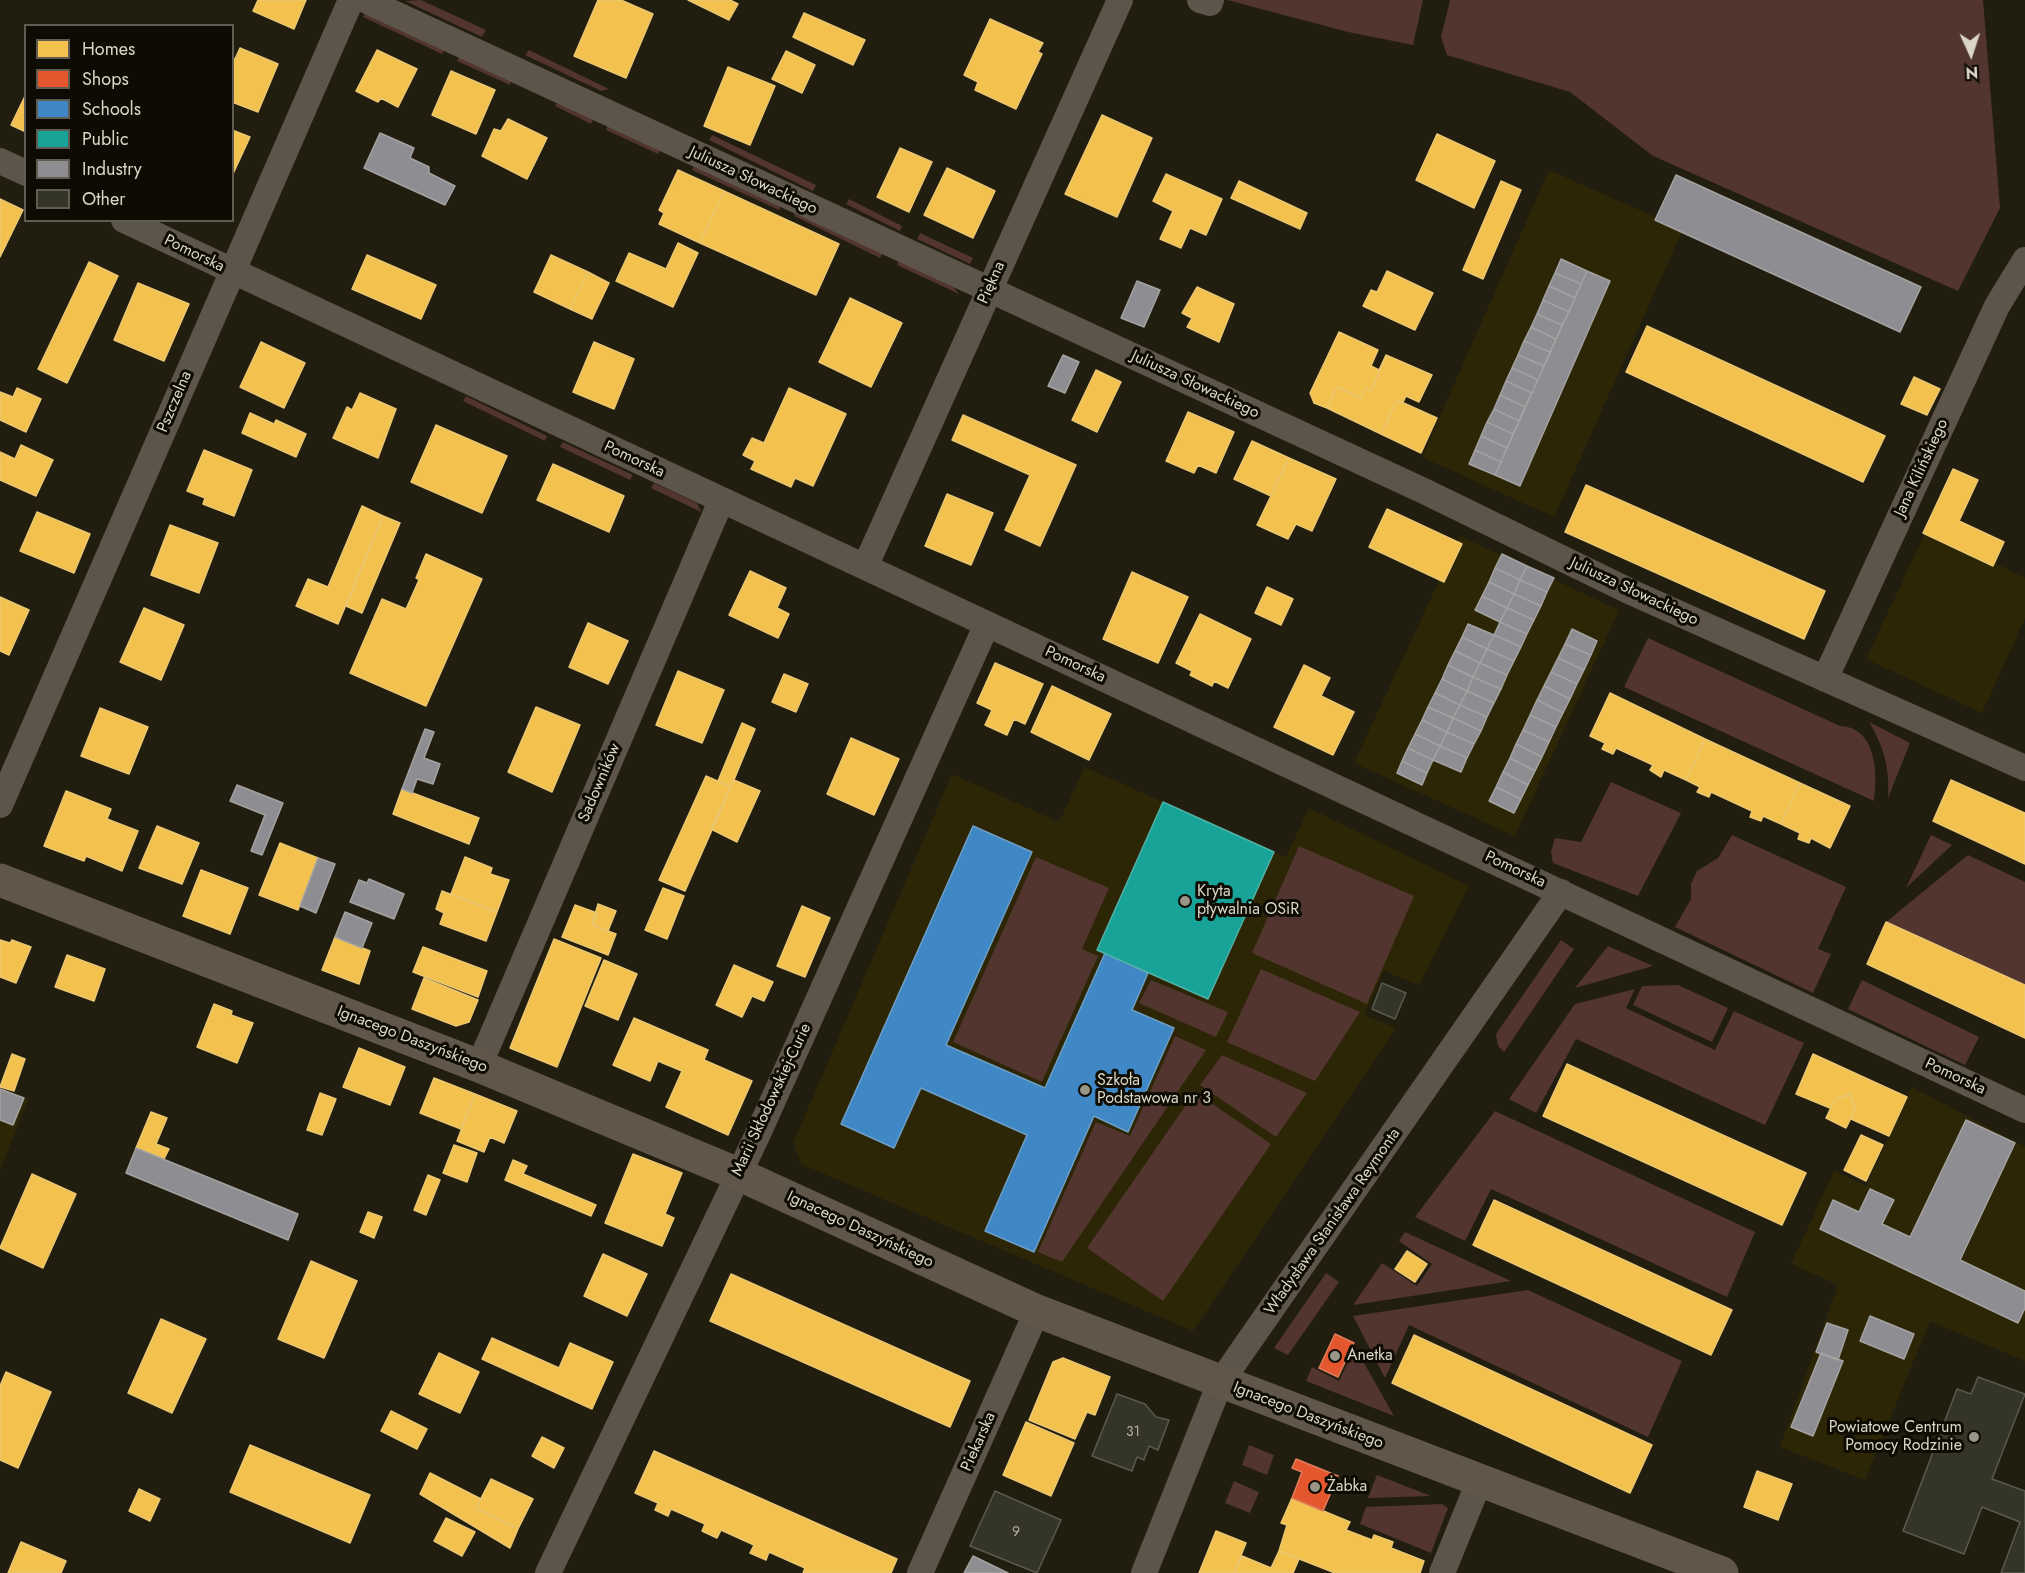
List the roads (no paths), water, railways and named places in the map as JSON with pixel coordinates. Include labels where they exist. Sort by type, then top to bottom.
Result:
[{"type":"street","name":"Pszczelna","points":[[0,805],[351,0]]},
{"type":"street","name":"Juliusza Słowackiego","points":[[364,0],[1426,492],[1633,593],[2025,768]]},
{"type":"street","name":"Piękna","points":[[865,567],[1120,0]]},
{"type":"street","points":[[1200,0],[1210,3],[1211,0]]},
{"type":"street","points":[[0,161],[24,172]]},
{"type":"street","name":"Pomorska","points":[[128,222],[2025,1110]]},
{"type":"street","name":"Jana Kilińskiego","points":[[1825,679],[1997,306],[2025,260]]},
{"type":"street","name":"Sadowników","points":[[479,1066],[721,501]]},
{"type":"street","name":"Marii Skłodowskiej-Curie","points":[[548,1573],[738,1174],[987,624]]},
{"type":"street","name":"Ignacego Daszyńskiego","points":[[0,880],[479,1066],[738,1174],[1037,1311],[1220,1383],[1722,1573]]},
{"type":"street","name":"Władysława Stanisława Reymonta","points":[[1144,1573],[1220,1383],[1561,892]]},
{"type":"street","name":"Piekarska","points":[[920,1573],[1037,1311]]},
{"type":"street","points":[[1442,1573],[1479,1482]]},
{"type":"place","name":"Kryta pływalnia OSiR","points":[[1185,901]]},
{"type":"place","name":"Szkoła Podstawowa nr 3","points":[[1085,1090]]},
{"type":"place","name":"Anetka","points":[[1335,1356]]},
{"type":"place","name":"Powiatowe Centrum Pomocy Rodzinie","points":[[1974,1437]]},
{"type":"place","name":"Żabka","points":[[1315,1487]]}]
